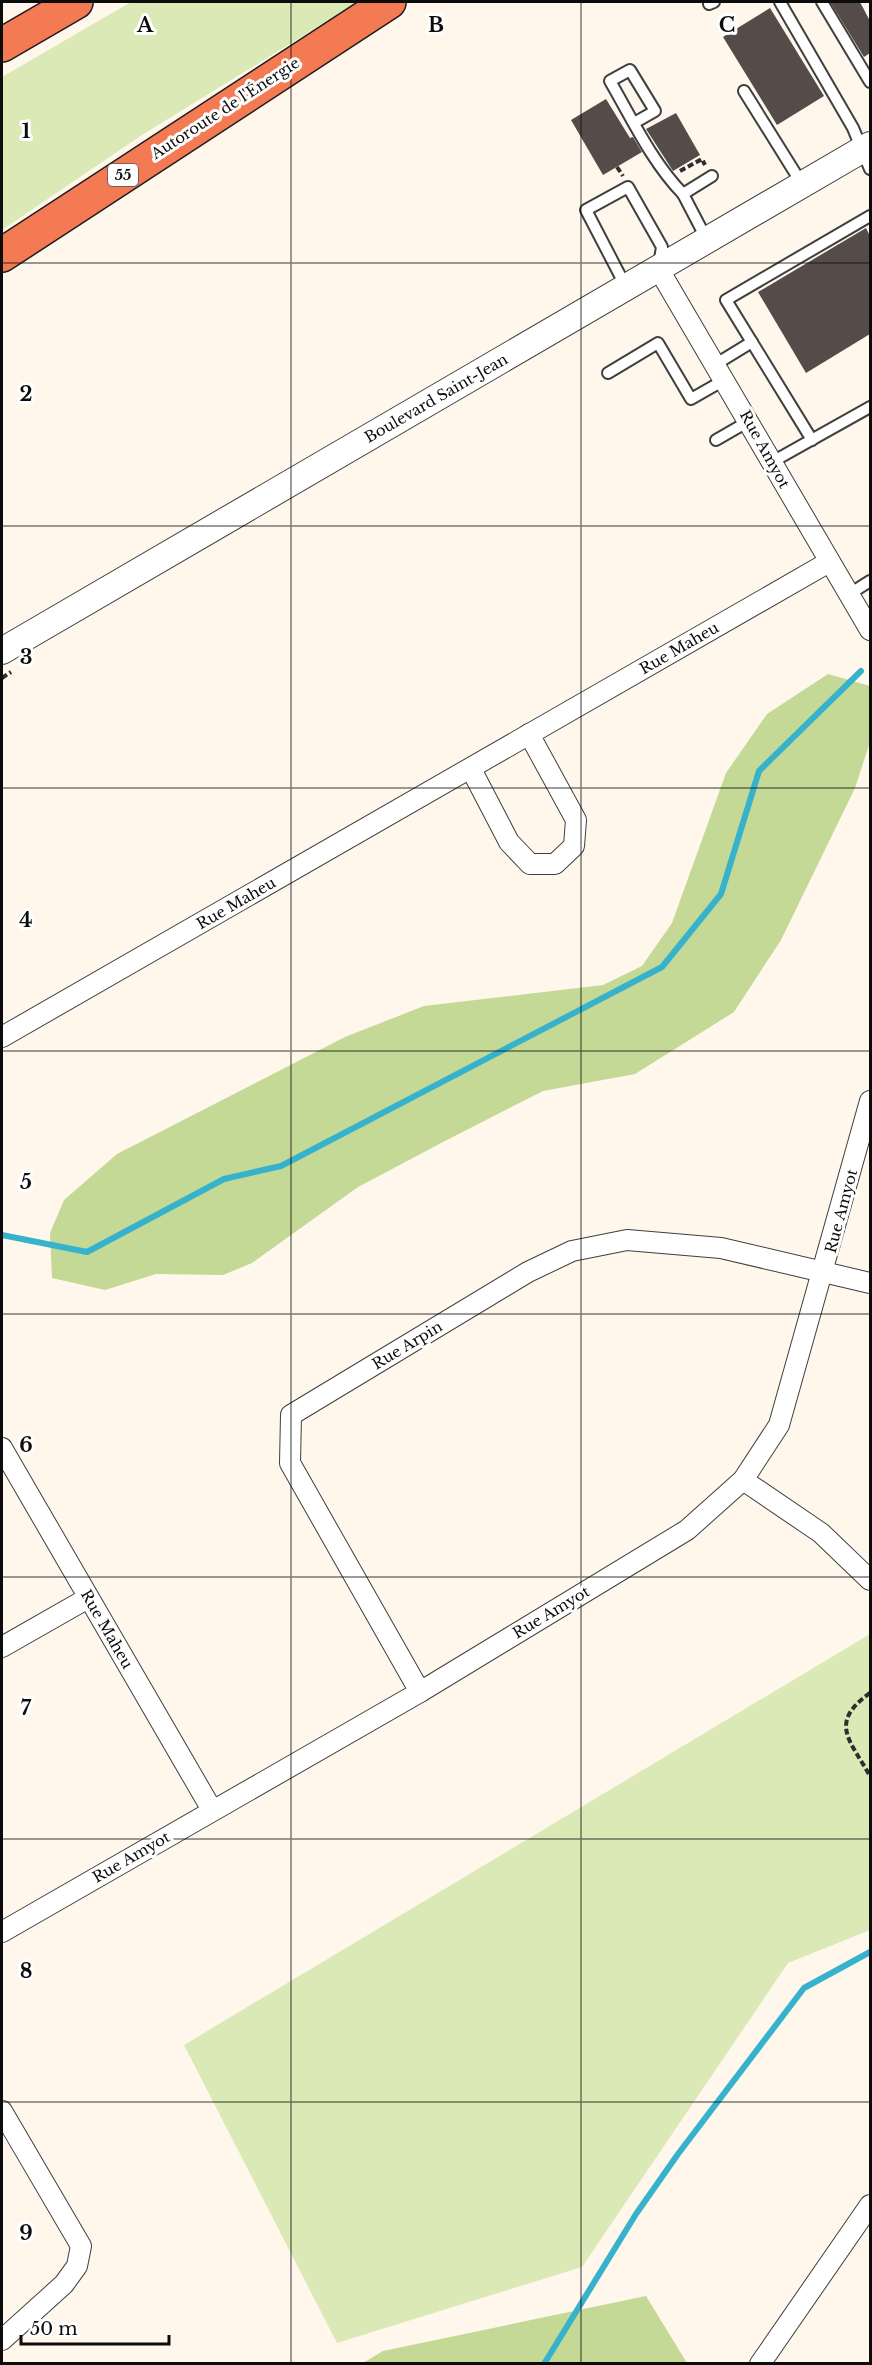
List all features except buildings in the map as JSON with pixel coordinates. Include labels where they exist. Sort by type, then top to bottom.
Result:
[{"type":"highway","points":[[2,45],[76,2]]},
{"type":"highway","name":"Autoroute de l'Énergie","points":[[2,255],[389,2]]},
{"type":"street","name":"Boulevard Saint-Jean","points":[[2,651],[802,184],[867,155]]},
{"type":"street","name":"Rue Amyot","points":[[658,268],[721,371],[828,562],[870,630]]},
{"type":"street","name":"Rue Maheu","points":[[2,1038],[828,562]]},
{"type":"street","points":[[471,769],[509,842],[530,864],[555,864],[574,846],[576,820],[529,735]]},
{"type":"street","name":"Rue Amyot","points":[[2,1932],[420,1692],[687,1530],[743,1480],[779,1425],[825,1270],[870,1101]]},
{"type":"street","name":"Rue Arpin","points":[[420,1692],[290,1463],[291,1415],[528,1272],[572,1251],[627,1240],[721,1248],[825,1270]]},
{"type":"street","points":[[825,1270],[870,1283]]},
{"type":"street","name":"Rue Maheu","points":[[2,1448],[212,1810]]},
{"type":"street","points":[[743,1480],[821,1533],[870,1581]]},
{"type":"street","points":[[2,1647],[88,1598]]},
{"type":"street","points":[[2,2111],[81,2246],[77,2266],[64,2284],[2,2340]]},
{"type":"street","points":[[760,2364],[870,2205]]},
{"type":"lane","points":[[780,2],[867,155]]},
{"type":"lane","points":[[822,2],[870,82]]},
{"type":"lane","points":[[634,123],[655,111],[630,70],[610,81],[634,123],[666,177],[683,194],[707,240]]},
{"type":"lane","points":[[744,91],[802,184]]},
{"type":"lane","points":[[683,194],[712,176]]},
{"type":"lane","points":[[626,288],[586,210],[628,187],[662,247],[658,268]]},
{"type":"lane","points":[[812,440],[726,300],[870,216]]},
{"type":"lane","points":[[608,373],[658,343],[691,399],[752,342]]},
{"type":"lane","points":[[772,462],[870,407]]},
{"type":"lane","points":[[716,440],[749,421]]},
{"type":"lane","points":[[848,594],[870,581]]},
{"type":"path","points":[[677,172],[702,159]]},
{"type":"path","points":[[870,1693],[852,1706],[846,1720],[847,1735],[870,1776]]},
{"type":"green space","points":[[131,2],[358,2],[142,135],[2,230],[2,77]]},
{"type":"green space","points":[[828,674],[870,686],[870,742],[855,788],[781,940],[734,1012],[635,1074],[543,1091],[445,1141],[358,1187],[252,1263],[223,1275],[156,1274],[105,1290],[52,1278],[50,1233],[64,1200],[117,1154],[345,1037],[424,1006],[603,985],[642,966],[672,923],[726,773],[767,714]]},
{"type":"green space","points":[[870,1634],[870,1930],[788,1963],[582,2267],[337,2343],[184,2045]]},
{"type":"green space","points":[[646,2296],[687,2363],[363,2363],[383,2351]]},
{"type":"waterway","points":[[2,1235],[87,1252],[224,1179],[281,1166],[662,967],[721,894],[759,771],[861,671]]},
{"type":"waterway","points":[[544,2364],[636,2214],[678,2154],[804,1988],[870,1952]]}]
